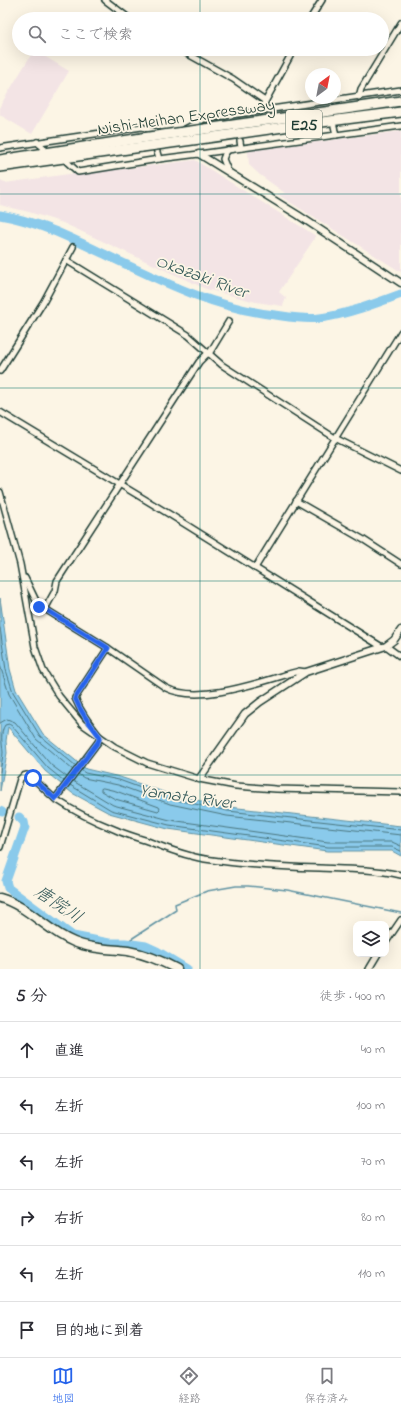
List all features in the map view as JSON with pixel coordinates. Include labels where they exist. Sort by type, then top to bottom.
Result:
[{"type":"highway","name":"Nishi-Meihan Expressway","points":[[0,167],[7,162],[206,134],[401,101]]},
{"type":"highway","name":"Nishi-Meihan Expressway","points":[[206,134],[290,126],[401,112]]},
{"type":"main road","points":[[0,898],[21,907],[54,932],[74,942],[95,948],[130,951],[150,956],[177,969]]},
{"type":"street","points":[[105,0],[121,12]]},
{"type":"street","points":[[314,12],[322,0]]},
{"type":"street","points":[[389,44],[401,25]]},
{"type":"street","points":[[192,56],[233,79],[265,101]]},
{"type":"street","points":[[260,111],[290,56]]},
{"type":"street","points":[[359,97],[361,89],[382,56]]},
{"type":"street","points":[[0,148],[142,128],[162,133],[184,130],[204,119],[254,114],[260,111],[349,102],[359,97],[401,90]]},
{"type":"street","points":[[334,126],[336,135]]},
{"type":"street","points":[[67,162],[78,172],[159,159],[401,126]]},
{"type":"street","points":[[151,130],[159,159]]},
{"type":"street","points":[[240,141],[241,148]]},
{"type":"street","points":[[37,142],[44,148]]},
{"type":"street","points":[[228,172],[223,159],[229,150]]},
{"type":"street","points":[[199,154],[298,215],[401,283]]},
{"type":"street","points":[[0,371],[44,301],[73,247]]},
{"type":"street","points":[[66,260],[188,335],[222,365],[335,438],[401,471]]},
{"type":"street","points":[[45,609],[55,591],[57,581],[199,362],[208,354],[229,321]]},
{"type":"street","points":[[255,568],[401,332]]},
{"type":"street","points":[[0,412],[401,657]]},
{"type":"street","points":[[0,492],[20,564],[36,646],[43,670],[59,696],[82,724],[99,739],[147,763],[199,779],[236,786],[276,789],[401,792]]},
{"type":"street","points":[[296,501],[364,540],[401,564]]},
{"type":"street","points":[[20,564],[39,607],[45,609],[108,648],[166,688],[176,693],[186,694],[223,692],[299,671],[306,672]]},
{"type":"street","points":[[199,779],[245,714],[260,702],[306,672],[384,647],[394,640],[401,630]]},
{"type":"street","points":[[99,739],[80,709],[75,698],[108,648]]},
{"type":"street","points":[[55,799],[99,739]]},
{"type":"street","points":[[0,847],[18,783],[20,778],[27,775],[33,778],[55,799],[117,831],[189,856],[265,866],[358,869],[383,871],[401,875]]},
{"type":"street","points":[[389,938],[401,920]]},
{"type":"street","points":[[369,969],[376,957]]},
{"type":"shaded area","points":[[30,56],[44,56],[69,71],[32,134],[0,115],[0,106]]},
{"type":"shaded area","points":[[401,131],[401,272],[277,194],[285,193],[249,165],[248,151]]},
{"type":"shaded area","points":[[195,160],[316,236],[279,292],[286,298],[283,306],[256,302],[206,289],[63,223],[29,212],[0,205],[0,181],[5,183],[76,173],[76,171],[83,174]]},
{"type":"water","points":[[0,598],[10,669],[16,690],[43,734],[86,769],[120,777],[172,795],[229,807],[401,826],[401,856],[392,851],[327,851],[168,829],[109,813],[72,793],[45,771],[8,727],[6,741],[7,753],[0,791]]},
{"type":"waterway","name":"Okazaki River","points":[[0,215],[26,221],[52,230],[186,291],[230,306],[252,311],[297,318],[320,318],[371,305],[401,294]]},
{"type":"waterway","name":"唐院川","points":[[19,817],[24,822],[25,827],[6,881],[8,888],[73,936],[109,943],[125,943],[146,946],[187,969]]},
{"type":"waterway","points":[[125,943],[176,910],[175,904],[207,891],[236,886],[287,890],[401,913]]},
{"type":"route","points":[[33,778],[55,799],[98,742],[100,737],[87,720],[75,698],[93,673],[108,648],[45,609],[39,607]]},
{"type":"water label","name":"Yamato River","points":[[187,796]]}]
